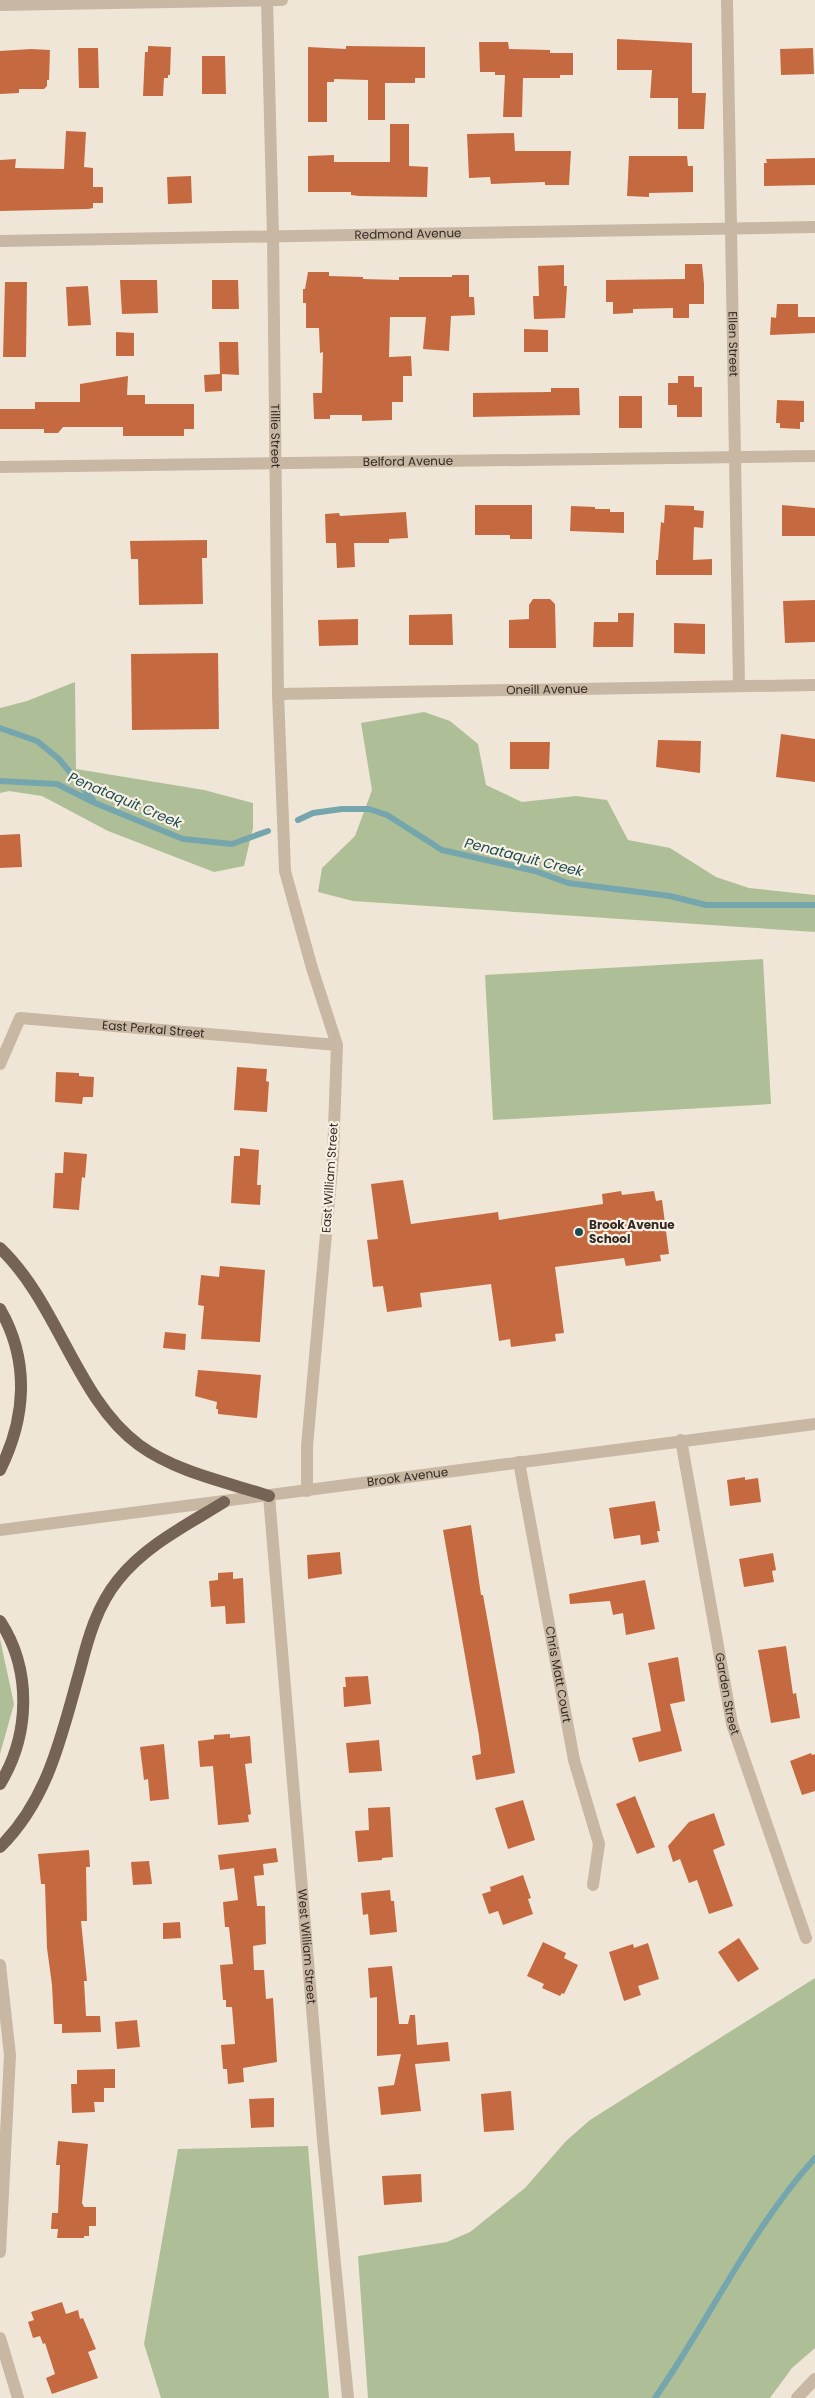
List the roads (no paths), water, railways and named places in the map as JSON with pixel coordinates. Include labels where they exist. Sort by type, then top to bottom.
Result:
[{"type":"main road","points":[[0,1248],[35,1292],[92,1390],[115,1424],[138,1445],[166,1461],[269,1496]]},
{"type":"main road","points":[[0,1309],[9,1326],[18,1356],[22,1397],[13,1440],[0,1470]]},
{"type":"main road","points":[[0,1847],[28,1814],[45,1783],[58,1748],[87,1644],[99,1610],[108,1594],[140,1557],[224,1502]]},
{"type":"main road","points":[[0,1621],[19,1664],[24,1699],[20,1737],[11,1765],[0,1784]]},
{"type":"street","name":"Tillie Street","points":[[267,0],[273,236],[278,694],[285,871]]},
{"type":"street","points":[[0,5],[41,2],[282,0]]},
{"type":"street","name":"Ellen Street","points":[[727,0],[739,686]]},
{"type":"street","name":"Redmond Avenue","points":[[0,241],[815,227]]},
{"type":"street","name":"Belford Avenue","points":[[0,467],[815,456]]},
{"type":"street","name":"Oneill Avenue","points":[[278,694],[815,685]]},
{"type":"street","name":"East William Street","points":[[285,871],[312,968],[337,1045],[333,1156],[307,1446],[307,1491]]},
{"type":"street","name":"East Perkal Street","points":[[0,1064],[20,1018],[337,1045]]},
{"type":"street","name":"Brook Avenue","points":[[0,1530],[815,1424]]},
{"type":"street","name":"Garden Street","points":[[681,1440],[732,1724],[806,1938]]},
{"type":"street","name":"Chris Matt Court","points":[[519,1462],[574,1760],[599,1844],[593,1885]]},
{"type":"street","name":"West William Street","points":[[269,1496],[322,2130],[348,2398]]},
{"type":"street","points":[[0,1965],[10,2055],[0,2252]]},
{"type":"street","points":[[0,2338],[18,2398]]},
{"type":"street","points":[[797,2398],[815,2379]]},
{"type":"waterway","points":[[0,728],[37,741],[59,759],[93,800]]},
{"type":"waterway","name":"Penataquit Creek","points":[[0,781],[57,784],[95,803],[183,839],[232,844],[268,831]]},
{"type":"waterway","name":"Penataquit Creek","points":[[298,820],[313,813],[342,809],[369,809],[387,815],[442,850],[535,871],[568,883],[670,896],[706,905],[815,905]]},
{"type":"waterway","points":[[655,2398],[750,2245],[770,2215],[815,2158]]},
{"type":"place","name":"Brook Avenue School","points":[[579,1232]]}]
